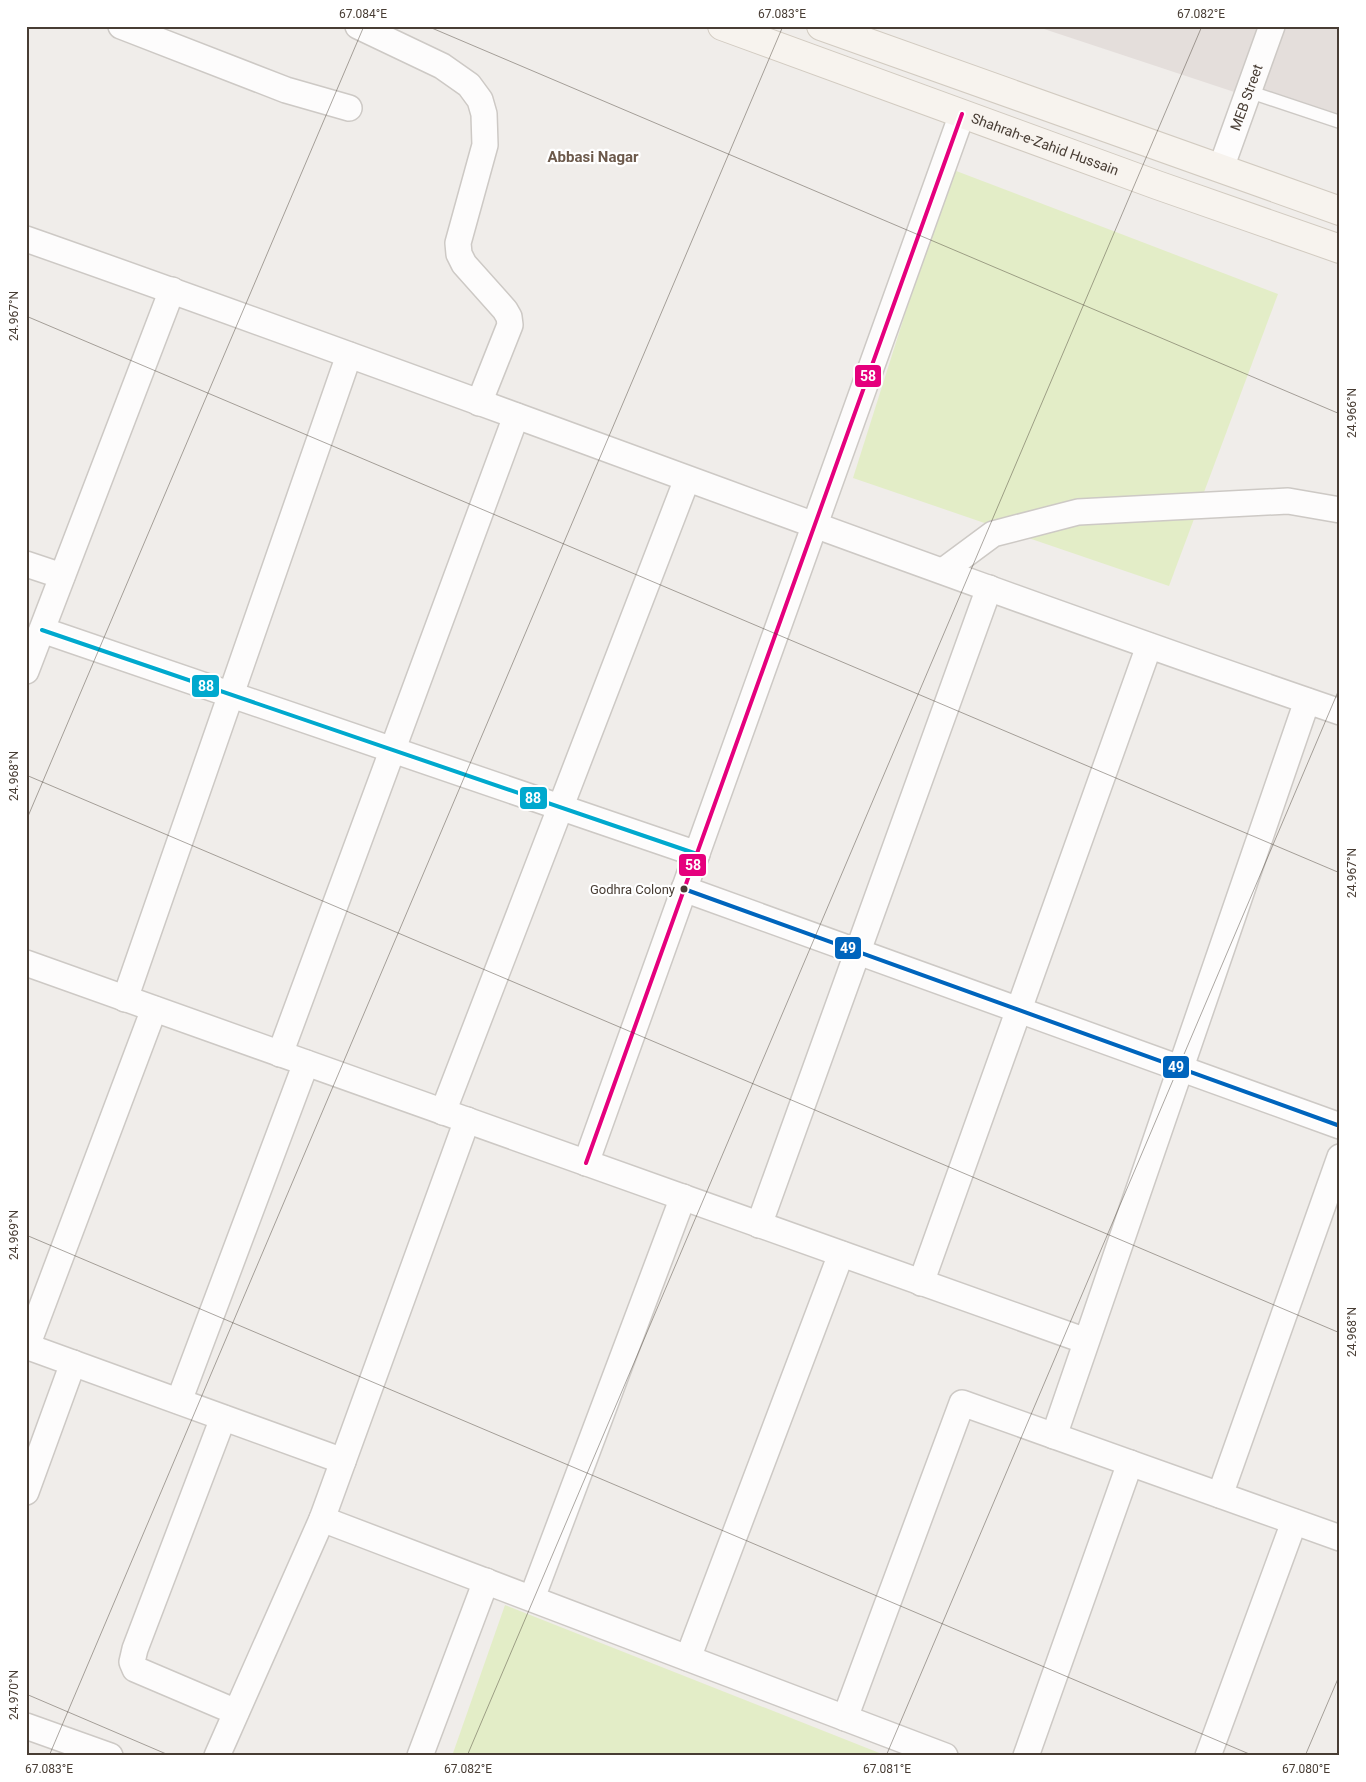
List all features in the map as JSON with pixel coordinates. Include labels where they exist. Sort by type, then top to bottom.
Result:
[{"type":"main road","name":"Shahrah-e-Zahid Hussain","points":[[722,26],[1157,185],[1340,249]]},
{"type":"main road","points":[[821,26],[1340,211]]},
{"type":"street","points":[[121,26],[286,90],[349,108]]},
{"type":"street","points":[[358,26],[442,66],[469,85],[480,100],[484,114],[485,145],[458,243],[459,254],[464,264],[505,310],[509,317],[510,325],[479,403]]},
{"type":"street","name":"MEB Street","points":[[1221,168],[1250,92],[1272,26]]},
{"type":"street","points":[[586,1163],[962,114]]},
{"type":"street","points":[[26,239],[172,290],[815,526],[1149,646],[1340,712]]},
{"type":"street","points":[[26,671],[172,290]]},
{"type":"street","points":[[125,999],[349,355]]},
{"type":"street","points":[[280,1054],[516,416]]},
{"type":"street","points":[[443,1112],[687,479]]},
{"type":"street","points":[[943,571],[993,534],[1078,512],[1288,501],[1340,510]]},
{"type":"street","points":[[26,564],[62,576]]},
{"type":"street","points":[[760,1225],[989,588]]},
{"type":"street","points":[[42,630],[697,854]]},
{"type":"street","points":[[921,1283],[1149,646]]},
{"type":"street","points":[[1054,1436],[1307,701]]},
{"type":"street","points":[[684,889],[1340,1126]]},
{"type":"street","points":[[26,963],[1086,1341]]},
{"type":"street","points":[[154,1009],[26,1346],[343,1462]]},
{"type":"street","points":[[179,1401],[306,1063]]},
{"type":"street","points":[[217,1756],[322,1519],[467,1120]]},
{"type":"street","points":[[1220,1495],[1340,1157]]},
{"type":"street","points":[[532,1598],[683,1197]]},
{"type":"street","points":[[688,1658],[841,1254]]},
{"type":"street","points":[[26,1492],[73,1363]]},
{"type":"street","points":[[845,1718],[962,1403],[1340,1538]]},
{"type":"street","points":[[223,1418],[135,1649],[132,1662],[135,1669],[236,1712]]},
{"type":"street","points":[[1026,1756],[1130,1463]]},
{"type":"street","points":[[322,1519],[945,1756]]},
{"type":"street","points":[[1208,1756],[1294,1522]]},
{"type":"street","points":[[420,1756],[486,1580]]},
{"type":"street","points":[[26,1726],[110,1756]]},
{"type":"lane","points":[[1250,92],[1340,122]]},
{"type":"shaded area","points":[[1035,26],[1340,26],[1340,127]]},
{"type":"green space","points":[[951,169],[1278,294],[1169,586],[853,478]]},
{"type":"green space","points":[[505,1605],[887,1756],[452,1756]]},
{"type":"transit line","name":"58","points":[[586,1163],[962,114]]},
{"type":"transit line","name":"88","points":[[42,630],[697,854]]},
{"type":"transit line","name":"49","points":[[684,889],[1340,1126]]},
{"type":"place","name":"Godhra Colony","points":[[684,889]]},
{"type":"district","name":"Abbasi Nagar","points":[[593,157]]}]
